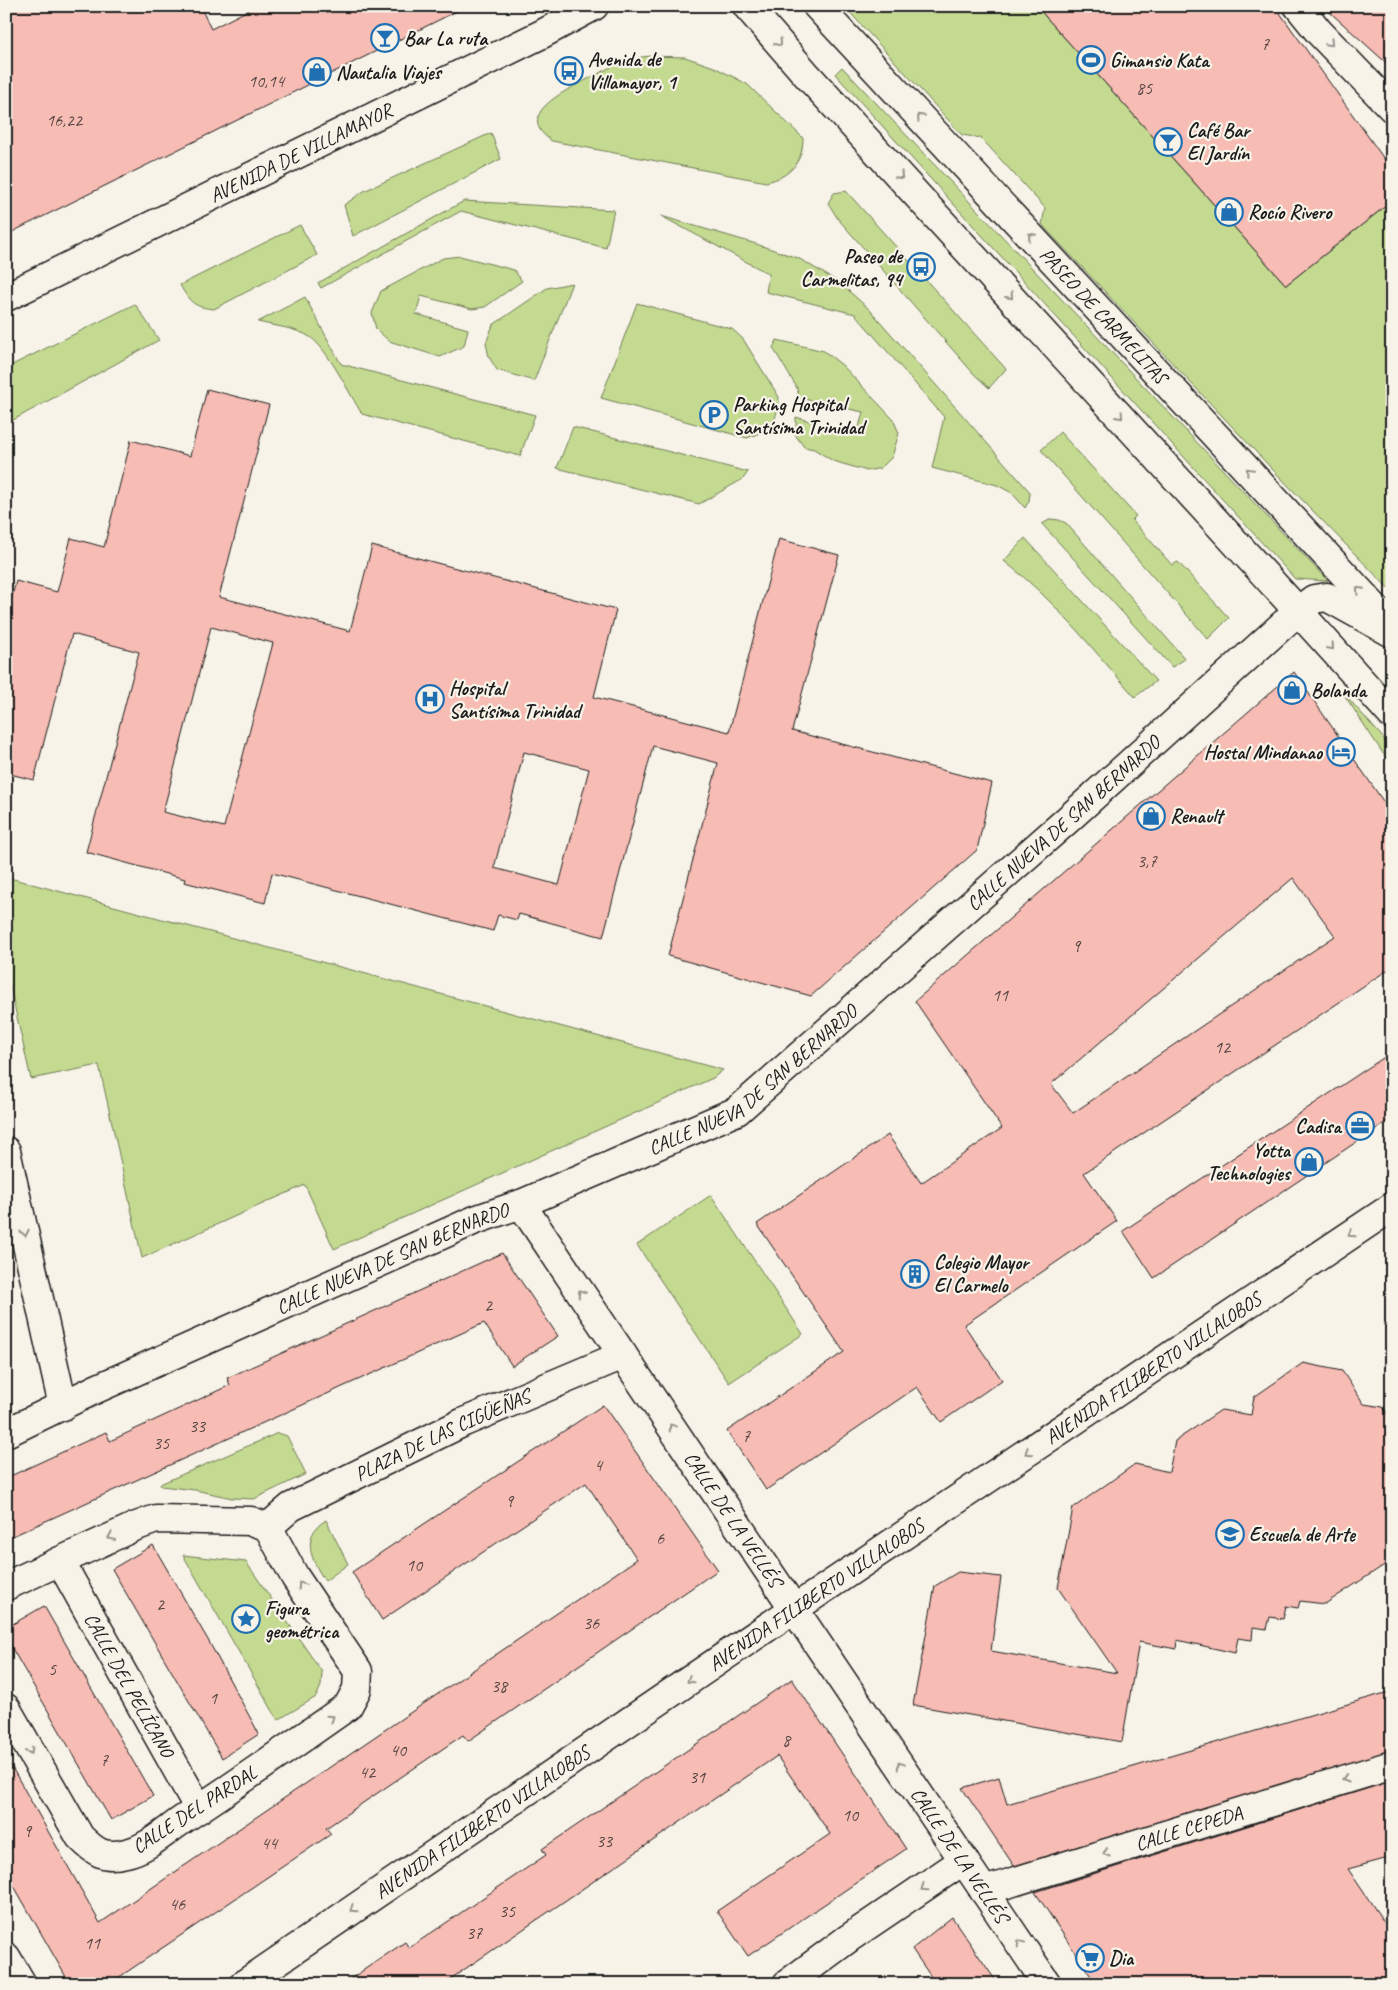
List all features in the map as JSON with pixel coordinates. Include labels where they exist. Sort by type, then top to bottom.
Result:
[{"type":"main road","name":"AVENIDA DE VILLAMAYOR","points":[[6,297],[542,34],[594,6]]},
{"type":"main road","points":[[747,6],[812,81],[1392,715]]},
{"type":"main road","name":"PASEO DE CARMELITAS","points":[[818,6],[1392,626]]},
{"type":"main road","points":[[1298,6],[1319,32],[1392,108]]},
{"type":"main road","name":"CALLE NUEVA DE SAN BERNARDO","points":[[6,1433],[96,1389],[475,1220],[521,1204],[737,1111],[1065,822],[1298,611],[1314,599],[1327,597],[1392,632]]},
{"type":"main road","points":[[6,1151],[63,1406]]},
{"type":"main road","name":"CALLE DE LA VELLÉS","points":[[521,1204],[1047,1984]]},
{"type":"main road","name":"AVENIDA FILIBERTO VILLALOBOS","points":[[244,1984],[794,1609],[1392,1207]]},
{"type":"main road","name":"PLAZA DE LAS CIGÜEÑAS","points":[[268,1527],[291,1507],[464,1422],[623,1355]]},
{"type":"main road","points":[[6,1586],[134,1526],[156,1519],[251,1521],[268,1527]]},
{"type":"main road","name":"CALLE DEL PARDAL","points":[[6,1708],[80,1837],[93,1850],[102,1855],[127,1853],[141,1847],[199,1809],[348,1706],[357,1690],[358,1671],[296,1577],[268,1527]]},
{"type":"main road","name":"CALLE DEL PELÍCANO","points":[[60,1561],[199,1809]]},
{"type":"main road","name":"CALLE CEPEDA","points":[[984,1891],[1392,1765]]},
{"type":"main road","points":[[787,1984],[849,1938],[964,1860]]},
{"type":"main road","points":[[6,1957],[22,1984]]},
{"type":"green space","points":[[844,6],[1036,6],[1286,285],[1392,201],[1392,592],[1273,470],[1045,228],[1042,224],[1045,208],[981,138],[962,135]]},
{"type":"green space","points":[[650,56],[685,57],[714,67],[747,84],[803,138],[801,154],[794,167],[782,176],[766,182],[552,141],[541,131],[537,122],[540,113],[555,97],[619,63]]},
{"type":"green space","points":[[842,67],[1328,581],[1295,579],[835,74]]},
{"type":"green space","points":[[491,133],[501,159],[353,236],[344,205],[364,191]]},
{"type":"green space","points":[[846,191],[1006,369],[989,388],[974,374],[838,219],[828,203],[834,193]]},
{"type":"green space","points":[[464,201],[614,210],[606,248],[461,211],[321,288],[318,283]]},
{"type":"green space","points":[[661,216],[798,258],[840,283],[870,310],[1030,492],[1029,501],[1025,508],[1012,493],[997,485],[932,468],[944,417],[855,314],[766,292],[769,274]]},
{"type":"green space","points":[[300,225],[317,255],[214,309],[193,303],[180,285]]},
{"type":"green space","points":[[460,256],[514,270],[522,281],[485,307],[472,309],[421,296],[416,314],[468,329],[464,346],[440,357],[389,341],[376,329],[372,313],[381,291],[443,258]]},
{"type":"green space","points":[[572,283],[534,381],[497,370],[489,357],[486,343],[493,325],[547,288]]},
{"type":"green space","points":[[305,297],[341,364],[535,415],[520,456],[362,414],[338,373],[317,343],[298,331],[258,322]]},
{"type":"green space","points":[[637,303],[732,329],[743,339],[779,397],[777,413],[772,424],[768,428],[747,438],[601,398]]},
{"type":"green space","points":[[135,304],[159,340],[6,424],[6,368]]},
{"type":"green space","points":[[777,340],[824,351],[842,365],[893,419],[899,433],[892,457],[881,468],[867,471],[833,461],[814,449],[804,447],[796,436],[796,417],[857,435],[863,412],[799,398],[797,388],[773,348]]},
{"type":"green space","points":[[573,427],[748,472],[743,479],[699,504],[557,468]]},
{"type":"green space","points":[[1060,432],[1136,516],[1132,520],[1172,565],[1178,562],[1229,618],[1208,639],[1041,450]]},
{"type":"green space","points":[[1051,519],[1066,523],[1185,659],[1172,667],[1042,524]]},
{"type":"green space","points":[[1025,538],[1156,681],[1135,697],[1056,608],[1004,561]]},
{"type":"green space","points":[[1341,690],[1392,748],[1392,767]]},
{"type":"green space","points":[[6,877],[723,1070],[713,1078],[334,1249],[305,1185],[142,1258],[99,1065],[31,1079],[6,969]]},
{"type":"green space","points":[[711,1195],[803,1334],[729,1383],[637,1245]]},
{"type":"green space","points":[[278,1433],[287,1436],[306,1474],[254,1499],[232,1498],[195,1490],[161,1486],[160,1484]]},
{"type":"green space","points":[[326,1520],[348,1564],[325,1581],[312,1557],[310,1549],[313,1533]]},
{"type":"green space","points":[[183,1555],[246,1562],[322,1672],[321,1686],[316,1697],[278,1720]]},
{"type":"building","points":[[6,6],[200,6],[211,29],[256,6],[467,6],[6,235]]},
{"type":"building","points":[[1036,6],[1275,6],[1392,170],[1392,201],[1286,285]]},
{"type":"building","points":[[1323,6],[1392,6],[1392,68]]},
{"type":"building","name":"Hospital Santísima Trinidad","points":[[207,389],[269,405],[219,597],[350,631],[372,546],[616,610],[594,697],[729,732],[779,539],[839,555],[792,731],[992,783],[977,850],[811,996],[668,956],[718,763],[653,746],[603,937],[519,914],[517,920],[498,915],[493,931],[272,873],[265,903],[184,882],[185,879],[86,852],[139,652],[72,634],[34,780],[6,773],[6,620],[16,581],[57,592],[71,538],[104,547],[131,440],[190,456]],"holes":[[[211,627],[273,643],[224,827],[163,812]],[[524,752],[589,769],[559,885],[494,868]]]},
{"type":"building","points":[[1294,672],[1392,814],[1392,967],[1084,1173],[1117,1221],[964,1325],[1002,1380],[941,1422],[917,1387],[766,1490],[727,1431],[844,1352],[757,1224],[888,1135],[921,1183],[1002,1128],[915,1001]],"holes":[[[1293,878],[1335,936],[1073,1113],[1051,1084]]]},
{"type":"building","points":[[1392,1052],[1392,1118],[1154,1278],[1123,1231]]},
{"type":"building","points":[[502,1253],[558,1336],[512,1366],[484,1323],[6,1539],[6,1478],[106,1432],[110,1441],[230,1385],[227,1378]]},
{"type":"building","name":"Escuela de Arte","points":[[1303,1363],[1342,1371],[1364,1404],[1383,1407],[1392,1421],[1392,1560],[1325,1604],[1300,1601],[1298,1608],[1286,1606],[1283,1619],[1270,1617],[1267,1629],[1253,1627],[1252,1640],[1238,1638],[1235,1653],[1177,1640],[1176,1649],[1139,1642],[1122,1742],[913,1705],[935,1586],[958,1572],[1001,1577],[991,1651],[1117,1673],[1058,1588],[1073,1508],[1135,1464],[1169,1472],[1175,1441],[1221,1410],[1251,1415],[1254,1397]]},
{"type":"building","points":[[603,1405],[718,1570],[468,1741],[463,1735],[326,1828],[331,1834],[109,1984],[70,1984],[6,1872],[6,1757],[100,1923],[637,1559],[586,1483],[382,1620],[352,1572]]},
{"type":"building","points":[[153,1545],[259,1734],[222,1758],[112,1569]]},
{"type":"building","points":[[44,1606],[153,1796],[111,1820],[6,1638],[6,1628]]},
{"type":"building","points":[[792,1679],[906,1849],[748,1956],[717,1911],[830,1834],[777,1756],[443,1984],[343,1984],[405,1942],[409,1948],[546,1855],[542,1849]]},
{"type":"building","points":[[1392,1691],[1392,1750],[1014,1866],[962,1788],[999,1777],[1007,1804]]},
{"type":"building","points":[[1392,1781],[1392,1857],[1348,1869],[1392,1934],[1392,1984],[1096,1984],[1035,1892]]},
{"type":"building","points":[[952,1917],[998,1984],[936,1984],[912,1949]]},
{"type":"place","name":"Bar La ruta","points":[[385,38]]},
{"type":"place","name":"Gimansio Kata","points":[[1091,60]]},
{"type":"place","name":"Avenida de Villamayor, 1","points":[[569,71]]},
{"type":"place","name":"Nautalia Viajes","points":[[317,72]]},
{"type":"place","name":"Café Bar El Jardín","points":[[1168,142]]},
{"type":"place","name":"Rocío Rivero","points":[[1229,212]]},
{"type":"place","name":"Paseo de Carmelitas, 94","points":[[921,267]]},
{"type":"place","name":"Parking Hospital Santísima Trinidad","points":[[714,415]]},
{"type":"place","name":"Bolanda","points":[[1292,690]]},
{"type":"place","name":"Hospital Santísima Trinidad","points":[[430,699]]},
{"type":"place","name":"Hostal Mindanao","points":[[1341,752]]},
{"type":"place","name":"Renault","points":[[1151,816]]},
{"type":"place","name":"Cadisa","points":[[1360,1126]]},
{"type":"place","name":"Yotta Technologies","points":[[1309,1162]]},
{"type":"place","name":"Colegio Mayor El Carmelo","points":[[915,1274]]},
{"type":"place","name":"Escuela de Arte","points":[[1230,1534]]},
{"type":"place","name":"Figura geométrica","points":[[246,1619]]},
{"type":"place","name":"Dia","points":[[1090,1958]]}]
